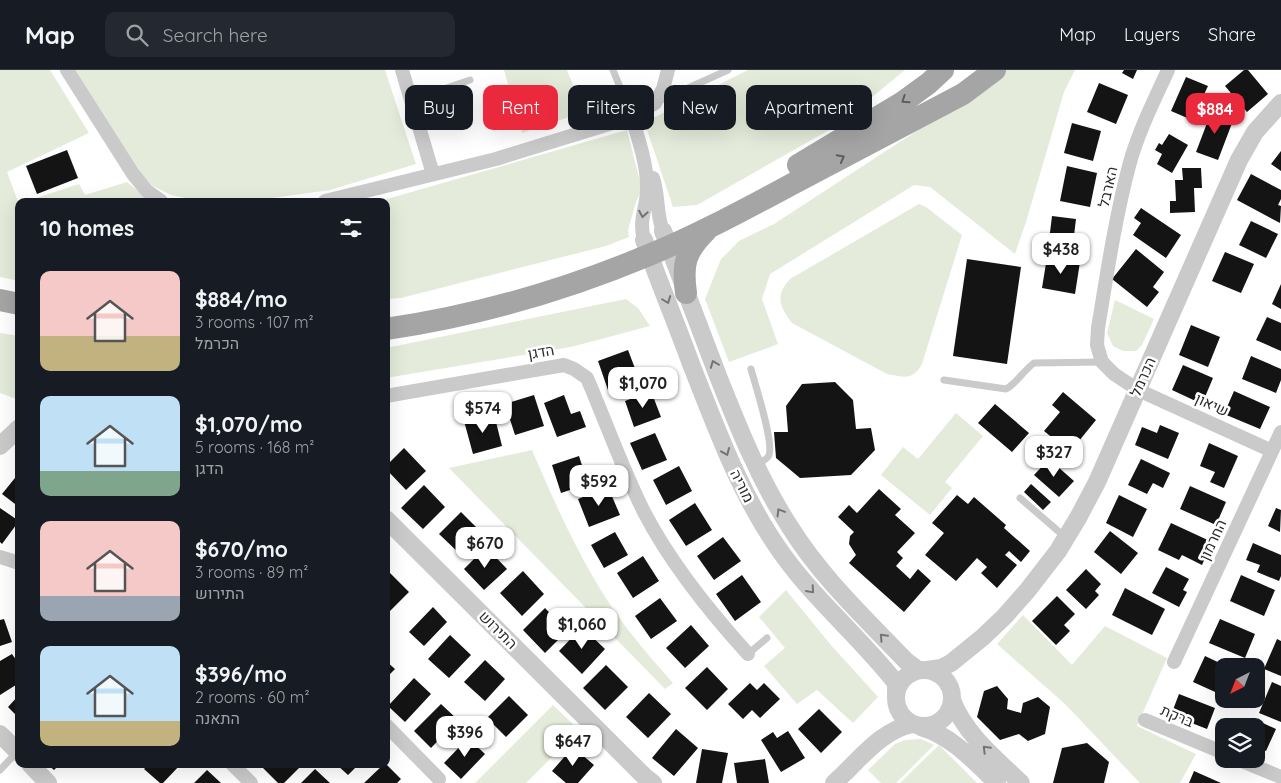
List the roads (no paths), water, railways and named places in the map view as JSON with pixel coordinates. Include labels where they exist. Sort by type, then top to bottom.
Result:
[{"type":"main road","points":[[390,328],[415,325],[524,299],[656,243],[809,159],[903,102],[944,70]]},
{"type":"main road","points":[[390,315],[506,290],[718,223],[963,94],[995,70]]},
{"type":"main road","points":[[686,293],[684,268],[686,258],[698,240],[718,223]]},
{"type":"main road","points":[[0,300],[15,303]]},
{"type":"main road","points":[[0,314],[15,316]]},
{"type":"street","points":[[67,70],[133,174],[157,198]]},
{"type":"street","points":[[402,70],[406,85]]},
{"type":"street","points":[[655,103],[663,89],[668,70]]},
{"type":"street","name":"הארבל","points":[[1102,362],[1097,345],[1098,328],[1121,200],[1142,126],[1168,70]]},
{"type":"street","name":"הכרמל","points":[[923,670],[941,668],[951,663],[983,637],[1027,591],[1066,538],[1097,482],[1240,160],[1255,132],[1281,103]]},
{"type":"street","points":[[420,130],[433,174]]},
{"type":"street","points":[[337,198],[496,159],[590,130]]},
{"type":"street","points":[[636,130],[648,186],[641,225],[656,243]]},
{"type":"street","points":[[642,154],[654,182],[657,212],[656,243]]},
{"type":"street","name":"מוריה","points":[[656,243],[686,293],[755,466],[790,527],[816,564],[840,591],[906,661],[923,670]]},
{"type":"street","name":"מוריה","points":[[656,243],[713,422],[738,480],[772,538],[800,577],[896,682],[896,701]]},
{"type":"street","points":[[1102,362],[1114,374],[1138,390]]},
{"type":"street","name":"הדגן","points":[[390,395],[564,365],[587,378],[645,514],[670,555],[706,605],[748,654]]},
{"type":"street","name":"שיאון","points":[[1138,390],[1272,451]]},
{"type":"street","points":[[0,446],[15,432]]},
{"type":"street","name":"החרמון","points":[[1174,662],[1281,432]]},
{"type":"street","name":"התירוש","points":[[390,523],[653,783]]},
{"type":"street","points":[[0,557],[15,562]]},
{"type":"street","name":"הכרמל","points":[[952,696],[963,666],[983,637]]},
{"type":"street","points":[[876,743],[893,718],[898,687],[902,680],[910,674],[923,670],[943,677],[948,683],[957,712],[974,736],[1020,783]]},
{"type":"street","points":[[834,783],[876,743],[900,726],[928,726],[941,721],[949,711],[952,696]]},
{"type":"street","points":[[896,701],[900,714],[907,721],[944,736],[997,783]]},
{"type":"street","name":"ברקת","points":[[1145,720],[1215,749]]},
{"type":"street","points":[[390,729],[439,779]]},
{"type":"street","points":[[0,734],[15,749]]},
{"type":"street","points":[[34,768],[48,783]]},
{"type":"street","points":[[236,768],[251,783]]},
{"type":"street","points":[[1259,768],[1281,777]]},
{"type":"lane","points":[[613,70],[619,85]]},
{"type":"lane","points":[[655,103],[728,70]]},
{"type":"lane","points":[[455,85],[470,80]]},
{"type":"lane","points":[[944,380],[1006,389],[1034,363],[1102,362]]},
{"type":"lane","points":[[751,368],[768,430],[770,454],[755,466]]},
{"type":"lane","points":[[1020,498],[1066,538]]},
{"type":"lane","points":[[748,654],[767,638]]},
{"type":"lane","points":[[0,770],[15,760]]}]
